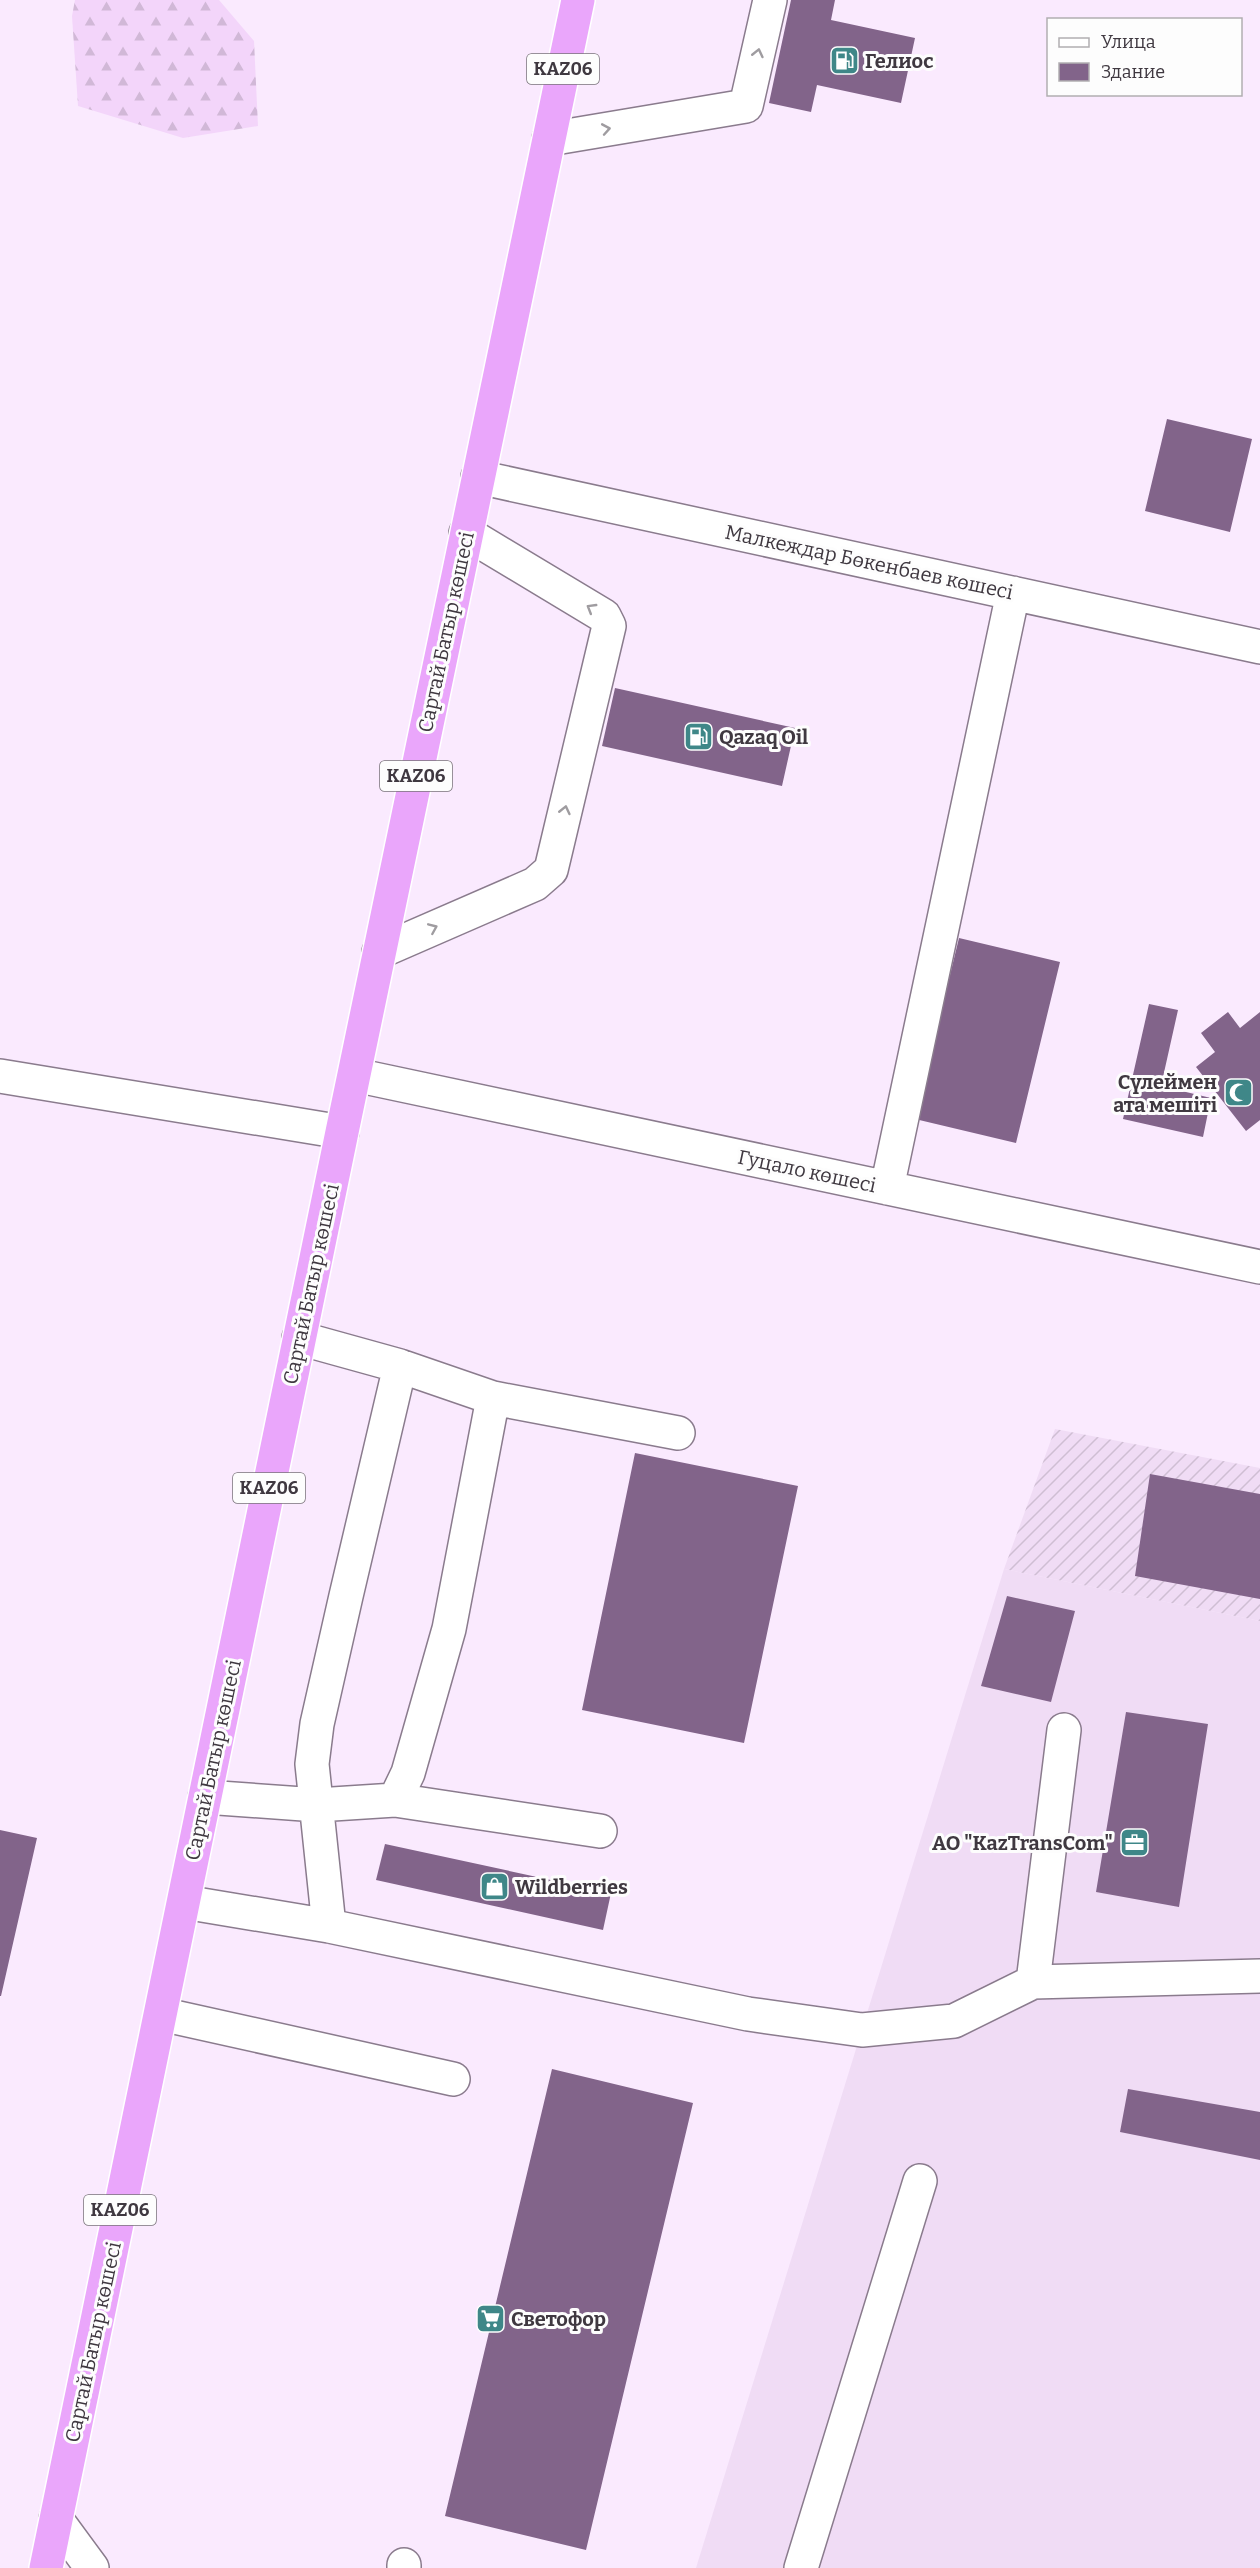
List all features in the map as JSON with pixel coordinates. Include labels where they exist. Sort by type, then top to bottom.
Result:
[{"type":"highway","name":"Сартай Батыр көшесі","points":[[46,2568],[578,0]]},
{"type":"street","points":[[549,139],[746,106],[770,0]]},
{"type":"street","name":"Малкеждар Бөкенбаев көшесі","points":[[478,477],[1260,647]]},
{"type":"street","points":[[379,952],[535,884],[551,870],[609,626],[604,616],[466,533]]},
{"type":"street","points":[[887,1188],[1013,593]]},
{"type":"street","name":"Гуцало көшесі","points":[[355,1075],[1260,1267]]},
{"type":"street","points":[[0,1076],[342,1131]]},
{"type":"street","points":[[299,1338],[400,1366],[493,1398],[678,1433]]},
{"type":"street","points":[[329,1926],[312,1764],[317,1724],[400,1366]]},
{"type":"street","points":[[395,1800],[408,1773],[449,1629],[493,1398]]},
{"type":"street","points":[[1034,1982],[1064,1730]]},
{"type":"street","points":[[205,1797],[317,1806],[395,1800],[600,1831]]},
{"type":"street","points":[[184,1902],[329,1926],[748,2014],[862,2030],[954,2021],[1034,1982],[1260,1976]]},
{"type":"street","points":[[160,2014],[453,2079]]},
{"type":"street","points":[[801,2568],[920,2181]]},
{"type":"street","points":[[56,2519],[92,2568]]},
{"type":"shaded area","points":[[1055,1429],[1260,1468],[1260,1621],[1004,1569]]},
{"type":"shaded area","points":[[1004,1569],[1260,1621],[1260,2568],[696,2568]]},
{"type":"green space","points":[[75,0],[219,0],[254,41],[258,126],[183,138],[78,106],[72,16]]},
{"type":"building","name":"Гелиос","points":[[791,0],[835,0],[831,20],[915,38],[901,103],[817,85],[811,112],[769,103]]},
{"type":"building","points":[[1167,419],[1252,439],[1230,532],[1145,511]]},
{"type":"building","name":"Qazaq Oil","points":[[615,688],[795,728],[782,786],[602,746]]},
{"type":"building","points":[[959,938],[1060,962],[1016,1143],[915,1119]]},
{"type":"building","points":[[1149,1004],[1178,1010],[1161,1086],[1211,1098],[1203,1137],[1123,1119]]},
{"type":"building","name":"Сүлеймен ата мешіті","points":[[1228,1012],[1240,1028],[1260,1012],[1260,1120],[1246,1131],[1196,1067],[1215,1052],[1201,1033]]},
{"type":"building","points":[[635,1453],[798,1486],[744,1743],[582,1710]]},
{"type":"building","points":[[1150,1474],[1260,1494],[1260,1599],[1135,1576]]},
{"type":"building","points":[[1007,1596],[1075,1611],[1051,1702],[981,1686]]},
{"type":"building","points":[[1126,1712],[1208,1724],[1179,1907],[1096,1892]]},
{"type":"building","points":[[0,1830],[37,1838],[1,1996],[0,1996]]},
{"type":"building","name":"Wildberries","points":[[385,1844],[611,1893],[603,1930],[376,1880]]},
{"type":"building","points":[[552,2069],[693,2103],[586,2550],[445,2516]]},
{"type":"building","points":[[1128,2089],[1260,2112],[1260,2160],[1120,2132]]},
{"type":"place","name":"Гелиос","points":[[844,61]]},
{"type":"place","name":"Qazaq Oil","points":[[698,737]]},
{"type":"place","name":"Сүлеймен ата мешіті","points":[[1238,1093]]},
{"type":"place","name":"АО \"KazTransCom\"","points":[[1134,1843]]},
{"type":"place","name":"Wildberries","points":[[494,1887]]},
{"type":"place","name":"Светофор","points":[[490,2319]]}]
